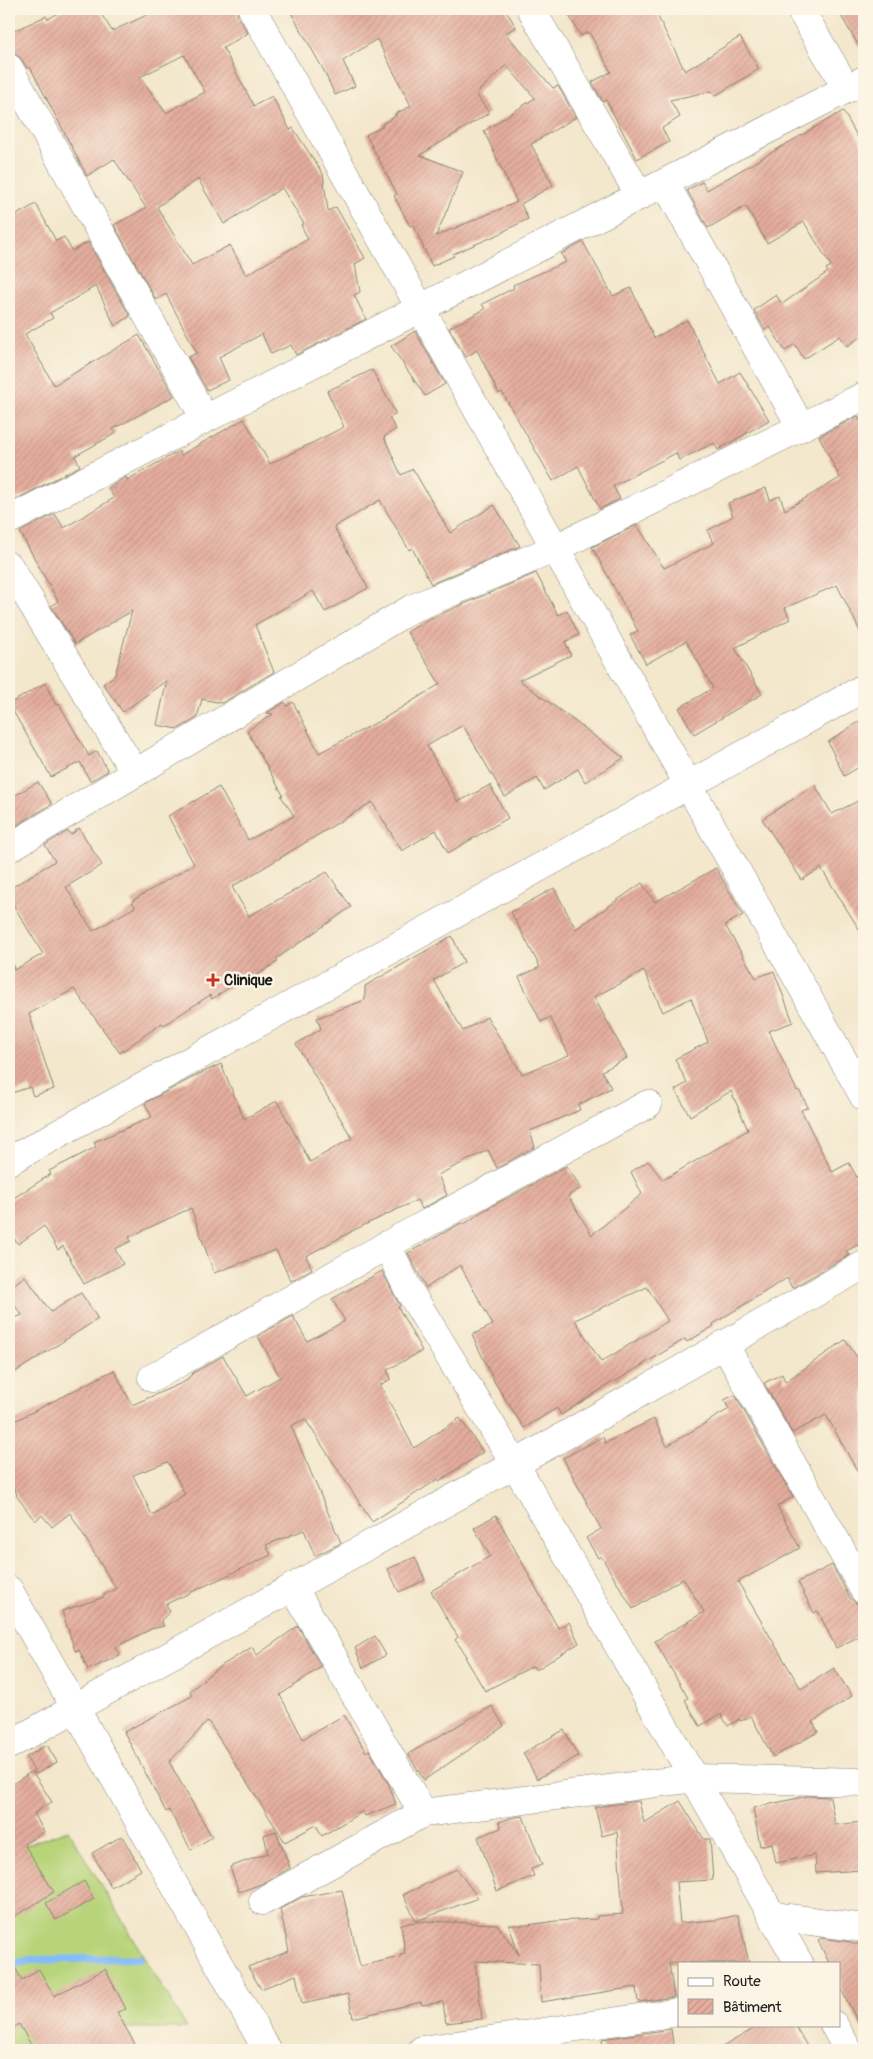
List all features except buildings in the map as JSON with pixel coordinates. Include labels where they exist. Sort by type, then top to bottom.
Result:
[{"type":"street","points":[[252,9],[422,308],[864,1097]]},
{"type":"street","points":[[531,9],[640,196]]},
{"type":"street","points":[[9,520],[855,85],[800,9]]},
{"type":"street","points":[[9,68],[205,419]]},
{"type":"street","points":[[665,183],[801,427]]},
{"type":"street","points":[[9,848],[410,609],[556,548],[864,396]]},
{"type":"street","points":[[9,566],[135,773]]},
{"type":"street","points":[[9,1161],[864,688]]},
{"type":"street","points":[[152,1378],[387,1245],[648,1104]]},
{"type":"street","points":[[387,1245],[408,1289],[515,1464],[798,1962]]},
{"type":"street","points":[[9,1745],[515,1464],[864,1265]]},
{"type":"street","points":[[724,1344],[864,1590]]},
{"type":"street","points":[[293,1587],[423,1813]]},
{"type":"street","points":[[9,1590],[267,2050]]},
{"type":"street","points":[[263,1901],[423,1813],[695,1778],[864,1782]]},
{"type":"street","points":[[773,1916],[864,1928]]},
{"type":"street","points":[[422,2050],[553,2041],[678,2012]]},
{"type":"street","points":[[835,2026],[848,2050]]},
{"type":"green space","points":[[68,1830],[187,2028],[100,2028],[22,2050],[9,2044],[9,1851]]},
{"type":"waterway","points":[[9,1965],[30,1960],[140,1958]]},
{"type":"place","name":"Clinique","points":[[213,980]]}]
